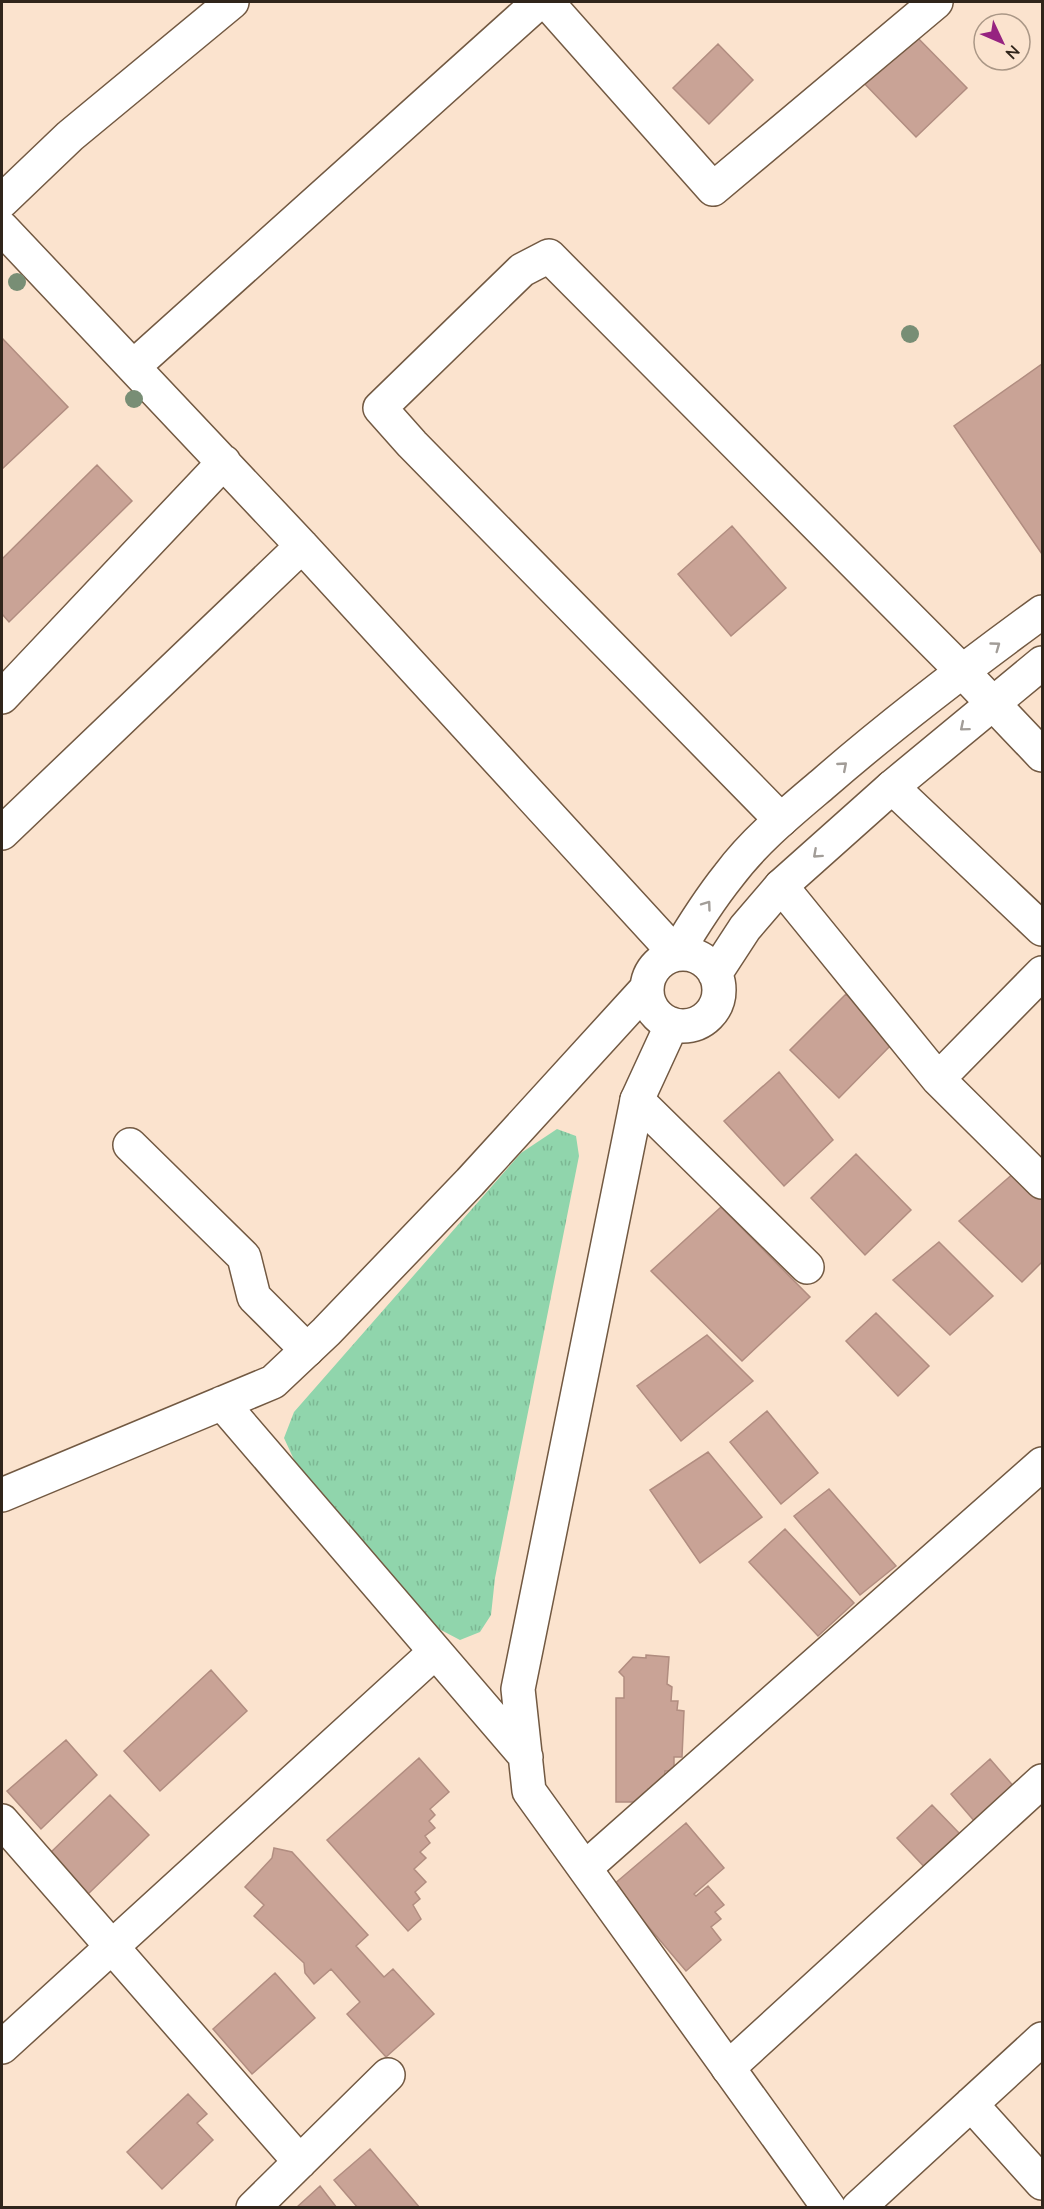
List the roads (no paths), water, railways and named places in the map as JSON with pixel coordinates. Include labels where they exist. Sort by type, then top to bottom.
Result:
[{"type":"street","points":[[2,201],[70,136],[232,2]]},
{"type":"street","points":[[133,367],[539,2]]},
{"type":"street","points":[[547,2],[713,189],[936,2]]},
{"type":"street","points":[[2,228],[302,546],[676,954]]},
{"type":"street","points":[[781,820],[412,444],[380,408],[522,270],[549,256],[962,671],[1042,755]]},
{"type":"street","points":[[2,697],[224,462]]},
{"type":"street","points":[[2,833],[302,546]]},
{"type":"street","points":[[676,954],[701,913],[730,873],[781,820],[858,754],[962,671],[1042,612]]},
{"type":"street","points":[[715,974],[745,928],[781,886],[892,787],[1042,663]]},
{"type":"street","points":[[892,787],[1042,929]]},
{"type":"street","points":[[781,886],[938,1079],[1042,1182]]},
{"type":"street","points":[[676,954],[687,954],[709,964],[718,986],[718,997],[706,1017],[684,1026],[662,1019],[653,1011],[648,1000],[649,977],[656,966],[676,954]]},
{"type":"street","points":[[938,1079],[1042,972]]},
{"type":"street","points":[[2,1495],[273,1382],[470,1182],[647,988]]},
{"type":"street","points":[[672,1024],[637,1100],[518,1689],[530,1791],[829,2208]]},
{"type":"street","points":[[637,1100],[807,1266]]},
{"type":"street","points":[[130,1145],[244,1257],[254,1297],[307,1350]]},
{"type":"street","points":[[222,1403],[526,1757]]},
{"type":"street","points":[[585,1868],[1042,1464]]},
{"type":"street","points":[[2,2047],[435,1652]]},
{"type":"street","points":[[729,2068],[1042,1780]]},
{"type":"street","points":[[2,1821],[300,2162]]},
{"type":"street","points":[[858,2208],[1042,2039]]},
{"type":"street","points":[[253,2208],[388,2075]]},
{"type":"street","points":[[971,2104],[1042,2182]]}]
